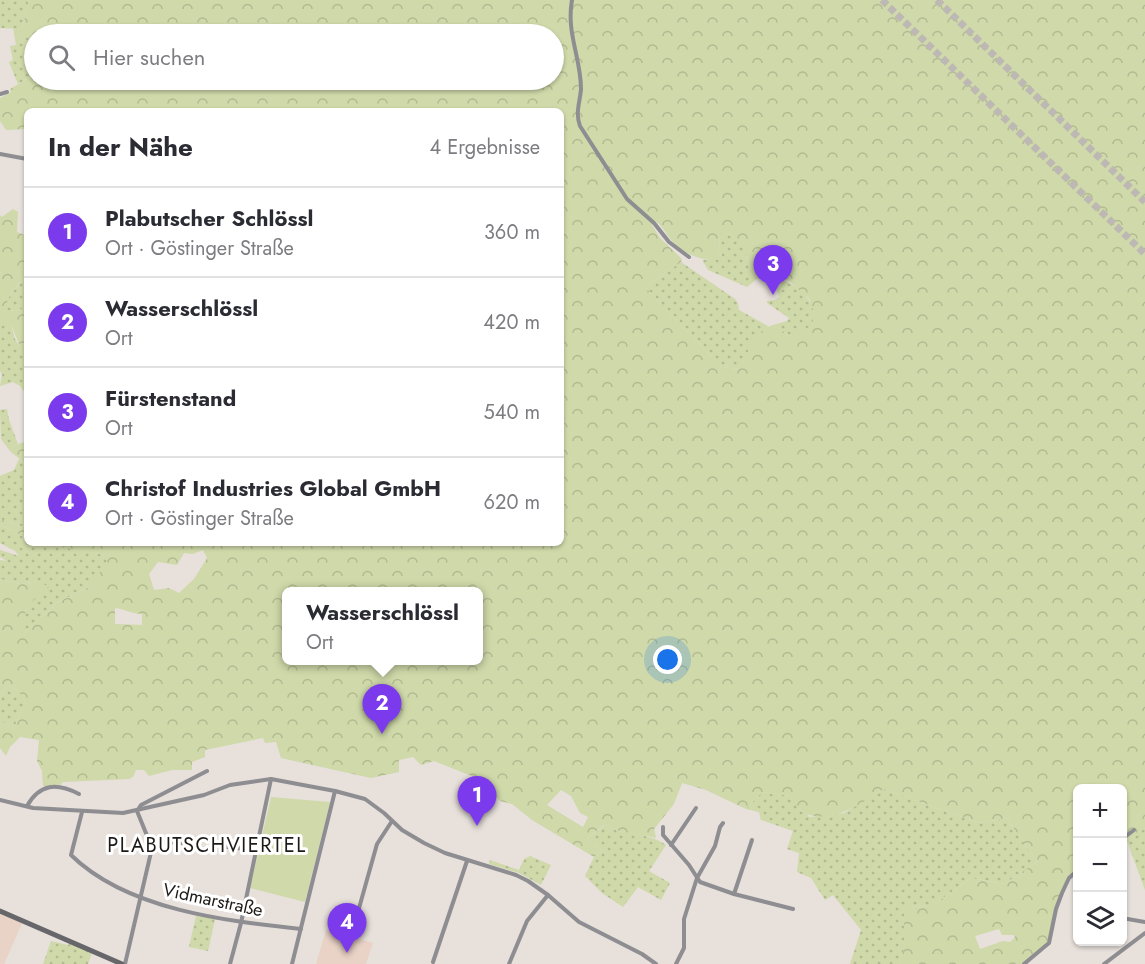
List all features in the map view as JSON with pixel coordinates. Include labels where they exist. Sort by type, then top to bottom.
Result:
[{"type":"street","points":[[572,0],[569,24],[580,78],[581,89],[577,118],[580,126],[627,198],[654,223],[669,242],[689,258]]},
{"type":"street","points":[[0,94],[7,92]]},
{"type":"street","points":[[0,154],[24,158]]},
{"type":"street","points":[[137,811],[141,805],[207,771]]},
{"type":"street","points":[[230,964],[241,923],[271,779]]},
{"type":"street","points":[[0,800],[27,806],[82,812],[123,813],[204,795],[230,785],[271,779],[335,791],[365,800],[424,843],[467,861],[516,875],[537,886],[579,922],[648,957],[656,964]]},
{"type":"street","points":[[27,806],[31,799],[46,788],[65,787],[79,794]]},
{"type":"street","points":[[292,964],[335,791]]},
{"type":"street","points":[[671,845],[696,808]]},
{"type":"street","points":[[0,911],[124,964],[152,848],[137,811]]},
{"type":"street","name":"Vidmarstraße","points":[[82,812],[71,855],[95,875],[171,908],[241,923],[300,929]]},
{"type":"street","points":[[354,926],[377,844],[392,821]]},
{"type":"street","points":[[676,964],[684,948],[684,919],[697,878],[715,846],[723,823]]},
{"type":"street","points":[[663,827],[665,838],[689,865],[700,882],[734,894],[793,909]]},
{"type":"street","points":[[1123,838],[1134,830]]},
{"type":"street","points":[[734,894],[752,840]]},
{"type":"street","points":[[149,841],[184,843]]},
{"type":"street","points":[[227,847],[257,850]]},
{"type":"street","points":[[433,962],[467,861]]},
{"type":"street","points":[[1024,964],[1049,943],[1059,901],[1073,874]]},
{"type":"street","points":[[509,964],[527,921],[548,895]]},
{"type":"street","points":[[1127,919],[1145,922]]},
{"type":"street","points":[[1104,964],[1145,933]]},
{"type":"shaded area","points":[[0,911],[23,921],[4,964],[0,964]]},
{"type":"shaded area","points":[[326,930],[373,943],[366,964],[316,964]]},
{"type":"green space","points":[[0,0],[29,0],[22,29],[0,28]]},
{"type":"green space","points":[[29,0],[1145,0],[1145,828],[1127,841],[1127,784],[1073,784],[1073,875],[1064,886],[1051,932],[1044,947],[1024,964],[899,964],[904,949],[904,907],[932,906],[971,878],[1004,884],[1037,862],[1007,818],[979,823],[884,789],[843,812],[820,817],[798,810],[796,797],[762,792],[746,809],[706,790],[682,783],[674,804],[654,829],[656,838],[604,825],[587,839],[602,850],[594,857],[532,820],[512,804],[500,801],[489,790],[472,798],[474,777],[434,761],[421,765],[413,757],[399,760],[399,772],[371,778],[281,758],[276,742],[265,743],[263,738],[205,750],[205,757],[192,762],[192,770],[172,770],[149,776],[144,770],[136,770],[133,777],[129,779],[63,782],[58,787],[43,786],[42,771],[37,761],[39,740],[20,737],[10,747],[6,756],[0,748],[0,720],[13,730],[25,702],[22,694],[10,686],[3,690],[0,697],[0,579],[20,584],[38,581],[49,587],[26,607],[22,635],[56,603],[91,586],[110,556],[56,546],[564,546],[564,108],[24,108],[24,129],[6,130],[0,121],[0,98],[24,81],[24,90],[564,90],[564,24],[24,24],[24,38],[16,45],[13,28],[22,29]],"holes":[[[655,221],[680,248],[698,258],[711,260],[725,259],[717,251],[720,248],[719,235],[730,233],[747,256],[748,275],[766,274],[789,281],[809,299],[814,312],[812,327],[795,330],[790,336],[773,325],[767,327],[752,343],[740,369],[722,367],[645,287],[682,259],[660,238],[652,225]],[[203,550],[207,558],[194,579],[179,593],[169,588],[154,590],[149,574],[158,562],[177,565],[184,553],[193,554]],[[115,608],[142,614],[142,625],[115,624]],[[561,790],[571,796],[580,813],[588,817],[583,827],[547,805]],[[999,929],[1002,935],[1014,935],[1015,937],[1010,942],[1003,941],[980,949],[975,936]]]},
{"type":"green space","points":[[24,38],[24,81],[18,84],[9,62],[13,60],[10,46],[16,45]]},
{"type":"green space","points":[[13,209],[18,212],[17,232],[24,235],[24,278],[11,294],[6,308],[9,311],[24,308],[24,347],[20,347],[11,324],[2,320],[0,322],[0,215],[2,217]]},
{"type":"green space","points":[[730,233],[745,249],[749,266],[757,276],[765,275],[783,280],[807,298],[814,313],[812,327],[790,336],[773,325],[787,321],[789,318],[767,303],[779,297],[777,290],[781,285],[779,282],[758,278],[747,287],[708,270],[702,260],[724,258],[717,251],[720,248],[719,234]]},
{"type":"green space","points":[[681,262],[735,299],[739,310],[768,326],[751,346],[740,369],[722,367],[645,287]]},
{"type":"green space","points":[[24,278],[24,308],[9,311],[5,308],[12,292]]},
{"type":"green space","points":[[2,319],[11,324],[15,339],[20,347],[24,347],[24,392],[13,382],[0,386],[2,374],[0,371],[0,322]]},
{"type":"green space","points":[[7,409],[18,444],[10,451],[1,439],[0,410]]},
{"type":"green space","points":[[24,442],[24,463],[10,451],[13,446]]},
{"type":"green space","points":[[19,459],[24,463],[24,527],[0,519],[0,476],[14,470]]},
{"type":"green space","points":[[0,519],[24,527],[24,537],[0,525]]},
{"type":"green space","points":[[0,525],[24,537],[24,546],[56,546],[111,556],[91,586],[56,603],[21,636],[26,607],[38,581],[20,584],[0,579],[0,560],[7,561],[0,557],[0,550],[19,556],[15,551],[0,543]]},
{"type":"green space","points":[[10,686],[22,694],[25,702],[13,730],[0,720],[0,697],[3,690]]},
{"type":"green space","points":[[884,789],[979,823],[1007,818],[1037,862],[1004,884],[971,878],[932,906],[905,907],[904,949],[899,964],[850,964],[861,930],[833,895],[825,900],[811,878],[797,872],[799,853],[787,849],[793,831],[761,820],[759,812],[746,809],[762,792],[797,797],[809,817],[844,813]]},
{"type":"green space","points":[[271,797],[330,802],[305,902],[250,888]]},
{"type":"green space","points":[[605,825],[650,837],[666,845],[649,871],[670,883],[661,900],[638,887],[623,907],[602,893],[585,876],[594,857],[602,850],[587,839]]},
{"type":"green space","points":[[1145,828],[1145,890],[1127,841]]},
{"type":"green space","points":[[530,856],[551,865],[541,885],[519,873],[489,864],[490,860],[519,870],[524,859]]},
{"type":"green space","points":[[196,916],[215,919],[208,951],[189,947]]},
{"type":"green space","points":[[51,941],[68,945],[70,943],[92,953],[88,964],[43,964]]},
{"type":"tunnel","points":[[882,0],[1145,254]]},
{"type":"tunnel","points":[[937,0],[1145,202]]},
{"type":"place","name":"Fürstenstand","points":[[773,295]]},
{"type":"place","name":"Wasserschlössl","points":[[382,734]]},
{"type":"place","name":"Plabutscher Schlössl","points":[[477,826]]},
{"type":"place","name":"Christof Industries Global GmbH","points":[[347,953]]},
{"type":"district","name":"PLABUTSCHVIERTEL","points":[[207,845]]}]
